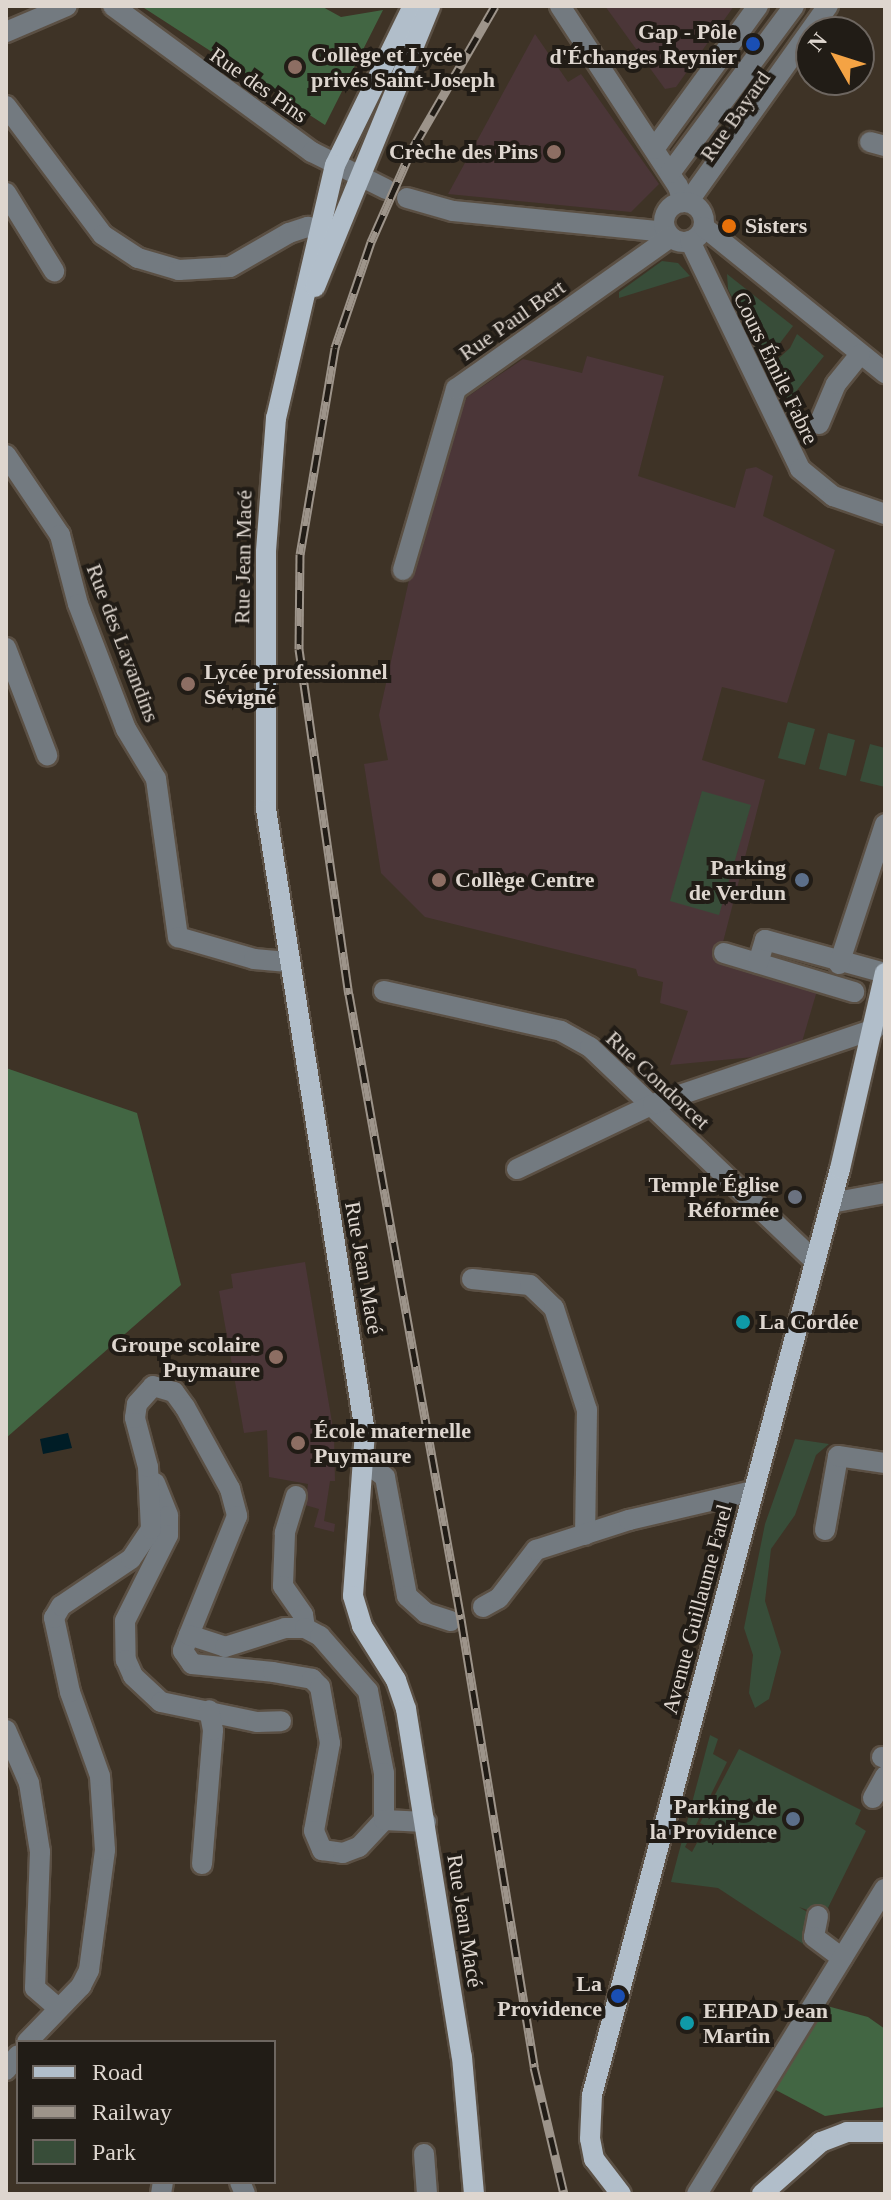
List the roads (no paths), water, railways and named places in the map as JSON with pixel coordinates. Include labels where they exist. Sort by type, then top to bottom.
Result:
[{"type":"main road","name":"Rue Jean Macé","points":[[294,337],[323,267],[330,233],[335,165],[413,6]]},
{"type":"main road","name":"Rue Jean Macé","points":[[430,6],[374,183],[330,233],[294,337],[269,481],[265,649],[266,809],[288,962],[357,1368],[367,1464],[353,1596],[362,1626],[396,1680],[417,1773],[462,2057],[474,2194]]},
{"type":"main road","name":"Avenue Guillaume Farel","points":[[621,2194],[594,2159],[590,2139],[592,2095],[880,1022],[885,973]]},
{"type":"main road","points":[[762,2194],[821,2142],[847,2132],[885,2132]]},
{"type":"street","points":[[6,32],[67,6]]},
{"type":"street","name":"Rue des Pins","points":[[113,6],[158,43],[335,165],[374,183]]},
{"type":"street","points":[[650,143],[758,6]]},
{"type":"street","points":[[670,173],[794,6]]},
{"type":"street","points":[[686,221],[828,6]]},
{"type":"street","name":"Cours Émile Fabre","points":[[562,9],[670,173],[686,221],[800,469],[833,496],[885,514]]},
{"type":"street","name":"Rue Bayard","points":[[686,221],[795,73]]},
{"type":"street","points":[[365,99],[351,156],[374,183]]},
{"type":"street","points":[[6,106],[103,235],[138,258],[179,270],[230,267],[289,233],[330,233]]},
{"type":"street","points":[[686,221],[689,148]]},
{"type":"street","points":[[6,193],[54,271]]},
{"type":"street","points":[[407,198],[453,211],[686,221],[885,373]]},
{"type":"street","name":"Rue Paul Bert","points":[[403,570],[456,389],[686,221]]},
{"type":"street","points":[[819,424],[836,384],[860,354]]},
{"type":"street","name":"Rue des Lavandins","points":[[6,455],[60,535],[78,604],[126,729],[156,779],[178,937],[254,959],[288,962]]},
{"type":"street","points":[[6,648],[47,755]]},
{"type":"street","points":[[839,964],[885,824]]},
{"type":"street","points":[[758,963],[765,940],[839,964],[885,973]]},
{"type":"street","points":[[724,953],[854,992]]},
{"type":"street","name":"Rue Condorcet","points":[[384,991],[561,1031],[590,1047],[815,1261]]},
{"type":"street","points":[[517,1169],[653,1104],[880,1022]]},
{"type":"street","points":[[831,1203],[885,1193]]},
{"type":"street","points":[[472,1279],[530,1285],[554,1308],[587,1410],[585,1535]]},
{"type":"street","points":[[189,1635],[235,1646],[285,1628],[305,1628],[346,1661],[368,1691],[384,1773],[384,1820],[359,1847],[343,1853],[322,1850],[314,1831],[330,1743],[320,1687],[312,1679],[192,1664],[183,1651],[189,1635],[237,1516],[230,1489],[185,1407],[163,1386],[153,1386],[137,1404],[135,1418],[148,1467],[168,1516],[168,1535],[125,1621],[126,1660],[145,1691],[161,1702],[257,1722],[281,1721]]},
{"type":"street","points":[[825,1530],[838,1456],[885,1463]]},
{"type":"street","points":[[367,1464],[385,1477],[407,1596],[426,1613],[451,1621]]},
{"type":"street","points":[[29,2040],[57,2007],[81,1986],[89,1970],[105,1850],[100,1776],[70,1692],[54,1618],[61,1606],[131,1559],[144,1542],[151,1529],[148,1467]]},
{"type":"street","points":[[483,1607],[499,1598],[536,1550],[753,1491]]},
{"type":"street","points":[[296,1496],[285,1533],[283,1586],[303,1615],[305,1628]]},
{"type":"street","points":[[202,1864],[213,1730],[209,1710]]},
{"type":"street","points":[[6,1730],[29,1783],[40,1852],[35,1988],[57,2007]]},
{"type":"street","points":[[873,1798],[884,1764]]},
{"type":"street","points":[[384,1773],[417,1773]]},
{"type":"street","points":[[384,1820],[426,1822]]},
{"type":"street","points":[[697,2194],[885,1889]]},
{"type":"street","points":[[818,1916],[814,1937],[842,1958]]},
{"type":"street","points":[[424,2154],[427,2194]]},
{"type":"water","points":[[68,1433],[72,1448],[43,1454],[40,1439]]},
{"type":"railway","points":[[495,6],[412,149],[371,242],[335,348],[300,554],[299,649],[349,994],[461,1619],[534,2067],[564,2194]]},
{"type":"place","name":"Gap - Pôle d'Échanges Reynier","points":[[753,44]]},
{"type":"place","name":"Collège et Lycée privés Saint-Joseph","points":[[295,67]]},
{"type":"place","name":"Crèche des Pins","points":[[554,152]]},
{"type":"place","name":"Sisters","points":[[729,226]]},
{"type":"place","name":"Lycée professionnel Sévigné","points":[[188,684]]},
{"type":"place","name":"Collège Centre","points":[[439,880]]},
{"type":"place","name":"Parking de Verdun","points":[[802,880]]},
{"type":"place","name":"Temple Église Réformée","points":[[795,1197]]},
{"type":"place","name":"La Cordée","points":[[743,1322]]},
{"type":"place","name":"Groupe scolaire Puymaure","points":[[276,1357]]},
{"type":"place","name":"École maternelle Puymaure","points":[[298,1443]]},
{"type":"place","name":"Parking de la Providence","points":[[793,1819]]},
{"type":"place","name":"La Providence","points":[[618,1996]]},
{"type":"place","name":"EHPAD Jean Martin","points":[[687,2023]]}]
